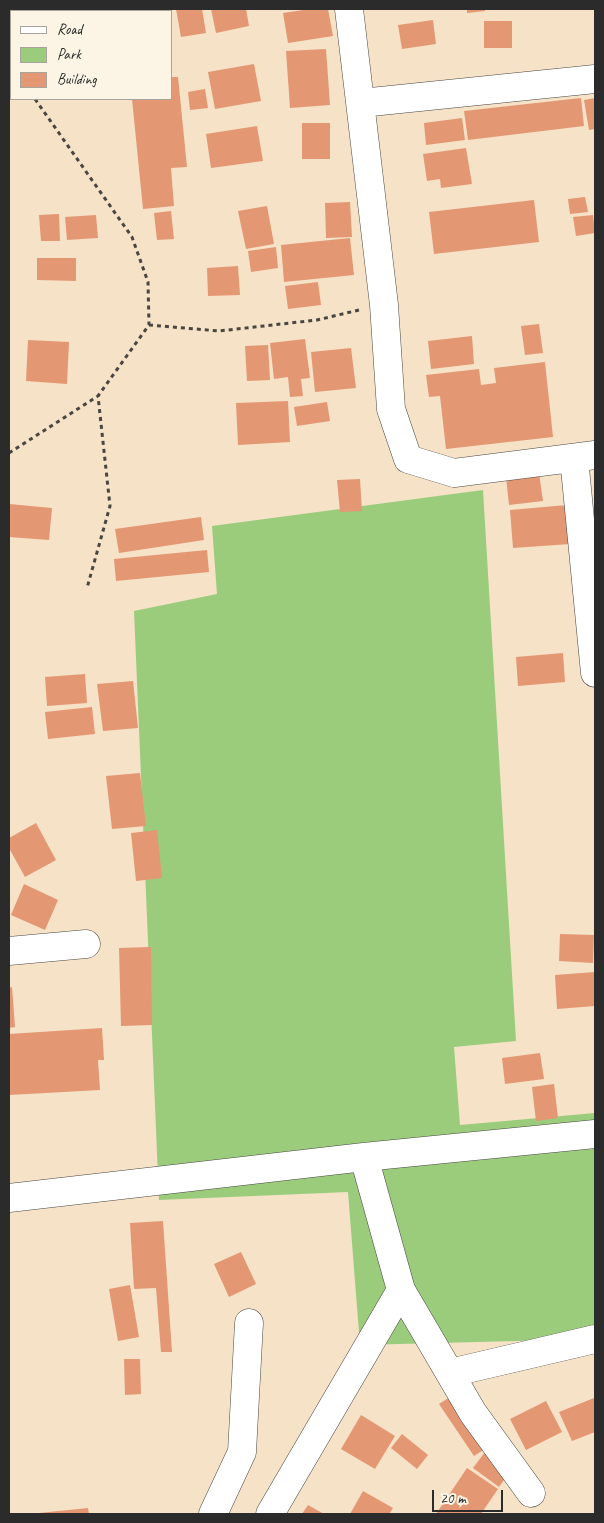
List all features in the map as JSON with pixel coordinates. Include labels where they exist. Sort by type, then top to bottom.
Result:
[{"type":"street","points":[[349,9],[384,305],[390,409],[408,459],[454,473],[585,456],[595,673]]},
{"type":"street","points":[[361,103],[595,79]]},
{"type":"street","points":[[9,951],[86,944]]},
{"type":"street","points":[[9,1198],[364,1157],[595,1134]]},
{"type":"street","points":[[364,1157],[401,1290],[473,1413],[531,1493]]},
{"type":"street","points":[[270,1514],[401,1290]]},
{"type":"street","points":[[213,1514],[242,1452],[249,1323]]},
{"type":"street","points":[[450,1373],[595,1339]]},
{"type":"path","points":[[9,453],[98,396],[149,325],[148,282],[132,237],[35,100]]},
{"type":"path","points":[[149,325],[219,331],[317,320],[384,305]]},
{"type":"path","points":[[87,588],[110,506],[98,396]]},
{"type":"green space","points":[[483,490],[516,1041],[454,1047],[460,1125],[595,1113],[595,1339],[360,1345],[348,1192],[159,1200],[134,611],[217,594],[212,526]]},
{"type":"building","points":[[114,9],[163,9],[163,10]]},
{"type":"building","points":[[176,9],[202,9],[206,33],[181,37]]},
{"type":"building","points":[[211,9],[246,9],[249,26],[216,33]]},
{"type":"building","points":[[310,9],[328,9],[333,36],[288,43],[283,13]]},
{"type":"building","points":[[467,9],[485,9],[485,11],[467,13]]},
{"type":"building","points":[[433,20],[436,44],[402,49],[398,25]]},
{"type":"building","points":[[484,21],[512,21],[512,48],[484,48]]},
{"type":"building","points":[[326,49],[330,105],[290,108],[286,51]]},
{"type":"building","points":[[254,64],[261,101],[215,109],[208,72]]},
{"type":"building","points":[[172,77],[178,77],[187,167],[171,168],[174,206],[143,209],[132,100],[172,100]]},
{"type":"building","points":[[205,89],[208,108],[190,110],[188,92]]},
{"type":"building","points":[[581,98],[584,126],[468,140],[464,111]]},
{"type":"building","points":[[595,98],[595,129],[589,130],[584,100]]},
{"type":"building","points":[[462,118],[465,140],[426,145],[424,123]]},
{"type":"building","points":[[302,123],[330,123],[330,159],[302,159]]},
{"type":"building","points":[[257,126],[263,161],[211,168],[206,134]]},
{"type":"building","points":[[466,148],[472,184],[441,188],[440,179],[427,181],[423,154]]},
{"type":"building","points":[[585,197],[588,212],[570,214],[568,199]]},
{"type":"building","points":[[534,200],[539,242],[434,254],[429,212]]},
{"type":"building","points":[[350,202],[352,237],[326,238],[325,203]]},
{"type":"building","points":[[267,206],[274,244],[246,249],[238,211]]},
{"type":"building","points":[[171,211],[174,239],[157,240],[154,213]]},
{"type":"building","points":[[59,214],[60,241],[41,241],[39,215]]},
{"type":"building","points":[[96,215],[98,238],[67,240],[65,217]]},
{"type":"building","points":[[593,215],[595,233],[576,236],[573,217]]},
{"type":"building","points":[[350,238],[354,275],[284,282],[281,245]]},
{"type":"building","points":[[276,247],[278,268],[251,272],[248,251]]},
{"type":"building","points":[[37,258],[76,258],[76,281],[37,280]]},
{"type":"building","points":[[238,266],[240,295],[208,296],[207,268]]},
{"type":"building","points":[[318,282],[321,305],[288,309],[285,286]]},
{"type":"building","points":[[539,324],[543,353],[525,355],[521,326]]},
{"type":"building","points":[[472,336],[474,364],[431,369],[428,341]]},
{"type":"building","points":[[305,339],[310,378],[301,379],[303,396],[290,397],[288,377],[274,379],[270,343]]},
{"type":"building","points":[[28,340],[69,342],[67,384],[26,381]]},
{"type":"building","points":[[268,345],[270,380],[247,381],[245,346]]},
{"type":"building","points":[[351,348],[356,388],[315,392],[311,352]]},
{"type":"building","points":[[545,362],[553,437],[446,449],[440,396],[429,397],[426,375],[479,369],[481,385],[496,383],[494,368]]},
{"type":"building","points":[[288,401],[290,442],[238,445],[236,403]]},
{"type":"building","points":[[327,402],[330,421],[297,426],[294,407]]},
{"type":"building","points":[[539,473],[543,501],[509,505],[506,477]]},
{"type":"building","points":[[360,479],[362,511],[340,512],[337,480]]},
{"type":"building","points":[[9,504],[52,508],[49,540],[9,537]]},
{"type":"building","points":[[567,505],[570,544],[513,548],[510,510]]},
{"type":"building","points":[[201,517],[204,540],[119,553],[115,529]]},
{"type":"building","points":[[207,550],[209,572],[116,581],[114,559]]},
{"type":"building","points":[[563,653],[565,682],[518,686],[516,657]]},
{"type":"building","points":[[85,674],[87,703],[47,706],[45,677]]},
{"type":"building","points":[[133,681],[138,728],[103,731],[97,684]]},
{"type":"building","points":[[92,707],[95,734],[48,739],[45,712]]},
{"type":"building","points":[[140,773],[146,826],[112,829],[106,776]]},
{"type":"building","points":[[36,823],[56,860],[25,877],[9,848],[9,838]]},
{"type":"building","points":[[157,830],[162,878],[136,881],[131,833]]},
{"type":"building","points":[[24,884],[58,900],[45,930],[11,915]]},
{"type":"building","points":[[560,934],[594,935],[593,963],[559,961]]},
{"type":"building","points":[[151,947],[152,1025],[121,1026],[119,948]]},
{"type":"building","points":[[595,972],[595,1006],[557,1009],[555,975]]},
{"type":"building","points":[[12,987],[15,1027],[9,1028],[9,988]]},
{"type":"building","points":[[102,1028],[104,1060],[98,1060],[100,1090],[9,1095],[9,1034]]},
{"type":"building","points":[[540,1053],[544,1079],[505,1084],[502,1058]]},
{"type":"building","points":[[554,1084],[558,1118],[536,1121],[532,1087]]},
{"type":"building","points":[[163,1221],[172,1352],[161,1352],[156,1288],[134,1289],[130,1223]]},
{"type":"building","points":[[241,1252],[256,1284],[229,1297],[214,1264]]},
{"type":"building","points":[[130,1285],[139,1337],[118,1341],[109,1289]]},
{"type":"building","points":[[124,1359],[140,1359],[141,1394],[125,1395]]},
{"type":"building","points":[[450,1397],[485,1449],[474,1456],[439,1404]]},
{"type":"building","points":[[594,1398],[595,1432],[572,1441],[559,1412]]},
{"type":"building","points":[[546,1401],[562,1432],[526,1450],[510,1419]]},
{"type":"building","points":[[361,1415],[395,1436],[375,1469],[341,1449]]},
{"type":"building","points":[[402,1434],[428,1455],[417,1469],[391,1448]]},
{"type":"building","points":[[485,1452],[511,1470],[499,1487],[473,1468]]},
{"type":"building","points":[[467,1468],[498,1489],[481,1514],[436,1514]]},
{"type":"building","points":[[363,1491],[393,1508],[389,1514],[350,1514]]},
{"type":"building","points":[[308,1505],[324,1514],[302,1514]]},
{"type":"building","points":[[88,1508],[89,1514],[39,1514],[39,1513]]}]
